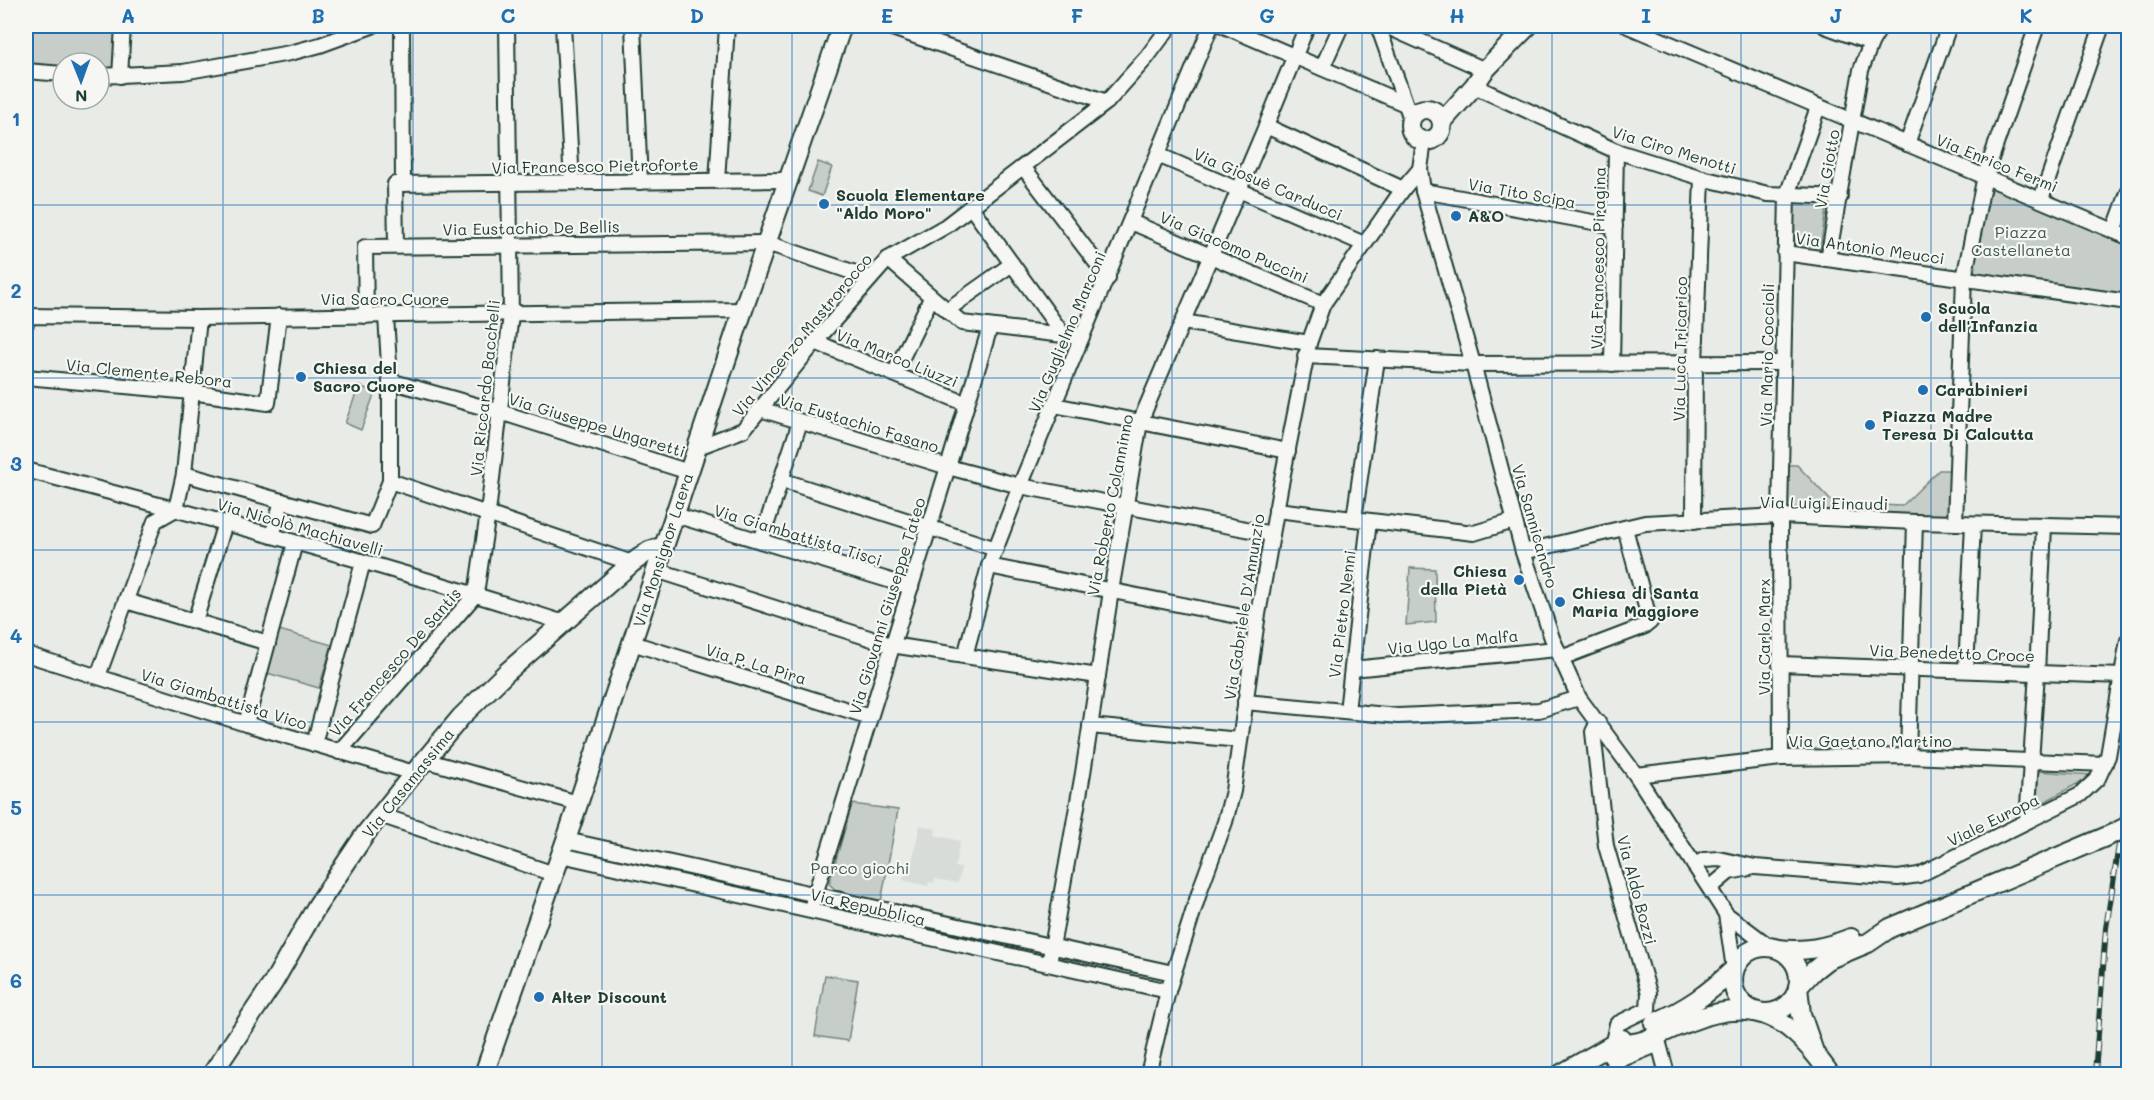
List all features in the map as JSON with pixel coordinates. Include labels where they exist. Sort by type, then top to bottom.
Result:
[{"type":"street","points":[[120,76],[123,26]]},
{"type":"street","points":[[111,76],[183,72],[290,52],[320,45],[372,26]]},
{"type":"street","points":[[396,246],[395,184],[403,184],[402,26]]},
{"type":"street","name":"Via Riccardo Bacchelli","points":[[476,594],[488,513],[511,314],[507,26]]},
{"type":"street","points":[[563,26],[572,182]]},
{"type":"street","points":[[633,26],[640,182]]},
{"type":"street","points":[[717,181],[727,26]]},
{"type":"street","name":"Via Monsignor Laera","points":[[484,1074],[564,848],[743,310],[842,26]]},
{"type":"street","points":[[886,26],[1107,102]]},
{"type":"street","name":"Via Vincenzo Mastrorocco","points":[[698,447],[743,430],[815,342],[888,259],[946,226],[1107,102],[1147,57],[1170,26]]},
{"type":"street","name":"Via Guglielmo Marconi","points":[[965,656],[989,566],[1020,486],[1211,26]]},
{"type":"street","points":[[1224,26],[1294,55],[1408,111],[1431,109],[1440,116],[1442,122],[1442,128],[1437,136],[1424,141],[1414,136],[1411,131],[1408,111],[1378,26]]},
{"type":"street","name":"Via Roberto Colanninno","points":[[1049,964],[1140,422],[1307,26]]},
{"type":"street","points":[[1322,68],[1341,26]]},
{"type":"street","points":[[1386,26],[1485,70]]},
{"type":"street","points":[[1442,122],[1485,70],[1528,26]]},
{"type":"street","name":"Via Enrico Fermi","points":[[1628,26],[1648,29],[1818,107],[2128,237]]},
{"type":"street","points":[[1825,26],[1871,43]]},
{"type":"street","name":"Via Giotto","points":[[1828,259],[1861,70],[1871,43],[1881,26]]},
{"type":"street","points":[[1907,144],[1949,26]]},
{"type":"street","points":[[1955,523],[1964,278],[1985,176],[2037,26]]},
{"type":"street","points":[[2041,199],[2102,26]]},
{"type":"street","points":[[26,71],[51,73]]},
{"type":"street","name":"Via Ciro Menotti","points":[[1474,86],[1616,152],[1702,178],[1768,194],[1839,197]]},
{"type":"street","name":"Via Mario Coccioli","points":[[1780,516],[1787,195],[1818,107]]},
{"type":"street","points":[[1266,126],[1403,189]]},
{"type":"street","name":"Via Sannicandro","points":[[1424,141],[1420,169],[1424,191],[1523,552],[1559,653],[1579,698],[1636,775],[1726,914]]},
{"type":"street","name":"Via Francesco Piragina","points":[[1612,364],[1616,152]]},
{"type":"street","name":"Via Giosuè Carducci","points":[[1158,155],[1364,244]]},
{"type":"street","points":[[1024,168],[1108,278]]},
{"type":"street","name":"Via Gabriele D'Annunzio","points":[[1148,1074],[1167,991],[1225,822],[1233,791],[1257,620],[1307,350],[1323,304],[1403,189],[1420,169]]},
{"type":"street","name":"Via Luca Tricarico","points":[[1694,521],[1695,364],[1702,178]]},
{"type":"street","name":"Via Francesco Pietroforte","points":[[403,184],[788,180]]},
{"type":"street","name":"Via Tito Scipa","points":[[1424,191],[1615,226]]},
{"type":"street","points":[[2114,231],[2128,193]]},
{"type":"street","points":[[971,207],[1064,336]]},
{"type":"street","name":"Via Giacomo Puccini","points":[[1131,222],[1323,304]]},
{"type":"street","name":"Via Eustachio De Bellis","points":[[366,316],[365,247],[767,243],[870,278]]},
{"type":"street","name":"Via Antonio Meucci","points":[[1785,253],[2128,302]]},
{"type":"street","points":[[888,259],[962,323],[1080,337]]},
{"type":"street","points":[[947,310],[1012,264]]},
{"type":"street","points":[[894,374],[931,298]]},
{"type":"street","name":"Via Sacro Cuore","points":[[26,320],[743,310]]},
{"type":"street","name":"Via Clemente Rebora","points":[[26,377],[191,392],[268,403],[279,316]]},
{"type":"street","points":[[184,474],[372,526],[390,481],[390,381],[386,316]]},
{"type":"street","points":[[98,676],[155,521],[176,509],[184,474],[198,318]]},
{"type":"street","points":[[1182,322],[1307,350],[1377,359],[1473,364],[1782,363]]},
{"type":"street","name":"Via Giovanni Giuseppe Tateo","points":[[810,910],[990,327]]},
{"type":"street","name":"Via Marco Liuzzi","points":[[815,342],[967,404]]},
{"type":"street","points":[[1354,519],[1377,359]]},
{"type":"street","name":"Via Giuseppe Ungaretti","points":[[390,381],[500,412],[689,472]]},
{"type":"street","points":[[1054,405],[1288,451]]},
{"type":"street","name":"Via Eustachio Fasano","points":[[760,409],[948,468],[1020,486],[1272,534]]},
{"type":"street","points":[[761,541],[800,422]]},
{"type":"street","name":"Via Nicolò Machiavelli","points":[[26,470],[176,509],[476,594],[564,623]]},
{"type":"street","points":[[781,480],[996,549]]},
{"type":"street","points":[[390,481],[632,563]]},
{"type":"street","points":[[272,536],[282,501]]},
{"type":"street","points":[[1276,510],[1474,533],[1514,521]]},
{"type":"street","name":"Via Giambattista Tisci","points":[[675,514],[911,587]]},
{"type":"street","name":"Via Luigi Einaudi","points":[[1523,552],[1645,523],[1780,516],[1973,524],[2128,527]]},
{"type":"street","name":"Via Carlo Marx","points":[[1780,516],[1781,758]]},
{"type":"street","name":"Via Pietro Nenni","points":[[1347,711],[1369,521]]},
{"type":"street","points":[[1908,756],[1915,522]]},
{"type":"street","points":[[195,621],[225,523]]},
{"type":"street","points":[[1966,670],[1973,524]]},
{"type":"street","points":[[2027,821],[2044,526]]},
{"type":"street","name":"Via Ugo La Malfa","points":[[1352,669],[1559,653],[1645,626],[1650,622],[1625,528]]},
{"type":"street","points":[[246,724],[295,543]]},
{"type":"street","name":"Via Casamassima","points":[[212,1074],[273,983],[317,906],[380,815],[419,766],[461,717],[506,673],[632,563],[649,551],[664,546]]},
{"type":"street","points":[[314,744],[363,562]]},
{"type":"street","points":[[989,566],[1257,620]]},
{"type":"street","points":[[656,570],[891,645],[1098,676]]},
{"type":"street","name":"Via Francesco De Santis","points":[[339,752],[476,594]]},
{"type":"street","points":[[126,601],[268,643]]},
{"type":"street","name":"Viale Europa","points":[[1694,865],[1704,860],[1719,859],[1755,867],[1908,878],[1931,869],[2080,795],[2098,778],[2105,764],[2128,640]]},
{"type":"street","name":"Via P. La Pira","points":[[632,643],[870,717]]},
{"type":"street","name":"Via Giambattista Vico","points":[[26,654],[339,752],[419,766],[578,803]]},
{"type":"street","name":"Via Benedetto Croce","points":[[1780,664],[2122,676]]},
{"type":"street","points":[[1245,702],[1398,716],[1539,710],[1579,698]]},
{"type":"street","name":"Via Aldo Bozzi","points":[[1598,722],[1593,732],[1606,846],[1650,1002],[1648,1010],[1617,1024],[1609,1048]]},
{"type":"street","points":[[1090,726],[1240,740]]},
{"type":"street","name":"Via Gaetano Martino","points":[[1636,775],[1781,758],[1908,756],[2105,764]]},
{"type":"street","points":[[380,815],[554,874]]},
{"type":"street","points":[[1609,1048],[1641,1042],[1692,1020],[1720,1013],[1771,1012],[1788,1004],[1798,987],[1827,960],[1868,943],[1890,928],[2128,826]]},
{"type":"street","name":"Via Repubblica","points":[[564,848],[814,895],[1173,974]]},
{"type":"street","name":"Via Repubblica","points":[[564,848],[810,910],[1167,991]]},
{"type":"street","name":"Viale Europa","points":[[1710,888],[1729,872],[1755,867]]},
{"type":"street","points":[[1726,914],[1786,954],[1797,969],[1801,1014],[1814,1052]]},
{"type":"street","points":[[1726,914],[1734,969],[1733,988],[1737,997],[1744,1004],[1786,1025],[1814,1052],[1830,1074]]},
{"type":"street","points":[[1561,1074],[1635,1031],[1701,999],[1734,969],[1748,951],[1758,947],[1799,951],[1821,949],[1866,932],[1890,928]]},
{"type":"street","points":[[1609,1048],[1615,1062],[1659,1044],[1668,1074]]},
{"type":"shaded area","points":[[920,825],[936,829],[935,835],[960,841],[955,867],[961,868],[958,883],[935,879],[934,883],[929,882],[928,886],[903,880],[907,861],[912,862]]},
{"type":"green space","points":[[26,26],[119,26],[116,71],[111,71],[111,51],[51,51],[51,67],[26,66]]},
{"type":"green space","points":[[818,162],[832,167],[822,196],[808,191]]},
{"type":"green space","name":"Piazza Castellaneta","points":[[1988,185],[2128,243],[2128,296],[1972,274]]},
{"type":"green space","points":[[1794,201],[1827,203],[1820,250],[1792,248]]},
{"type":"green space","points":[[359,386],[375,392],[361,430],[345,423]]},
{"type":"green space","points":[[1787,465],[1797,465],[1833,503],[1902,506],[1939,470],[1950,470],[1948,516],[1787,508]]},
{"type":"green space","points":[[1410,568],[1435,569],[1436,622],[1406,625]]},
{"type":"green space","points":[[272,628],[332,645],[319,688],[260,671]]},
{"type":"green space","points":[[2038,771],[2093,775],[2037,806]]},
{"type":"green space","name":"Parco giochi","points":[[852,804],[898,810],[881,902],[836,890],[829,884]]},
{"type":"green space","points":[[825,975],[858,980],[848,1041],[815,1036]]},
{"type":"railway","points":[[2095,1074],[2106,928],[2128,787]]},
{"type":"place","name":"Scuola Elementare \"Aldo Moro\"","points":[[824,204]]},
{"type":"place","name":"A&O","points":[[1456,216]]},
{"type":"place","name":"Scuola dell'Infanzia","points":[[1926,317]]},
{"type":"place","name":"Chiesa del Sacro Cuore","points":[[301,377]]},
{"type":"place","name":"Carabinieri","points":[[1923,390]]},
{"type":"place","name":"Piazza Madre Teresa Di Calcutta","points":[[1870,425]]},
{"type":"place","name":"Chiesa della Pietà","points":[[1519,580]]},
{"type":"place","name":"Chiesa di Santa Maria Maggiore","points":[[1560,602]]},
{"type":"place","name":"Alter Discount","points":[[539,997]]}]
